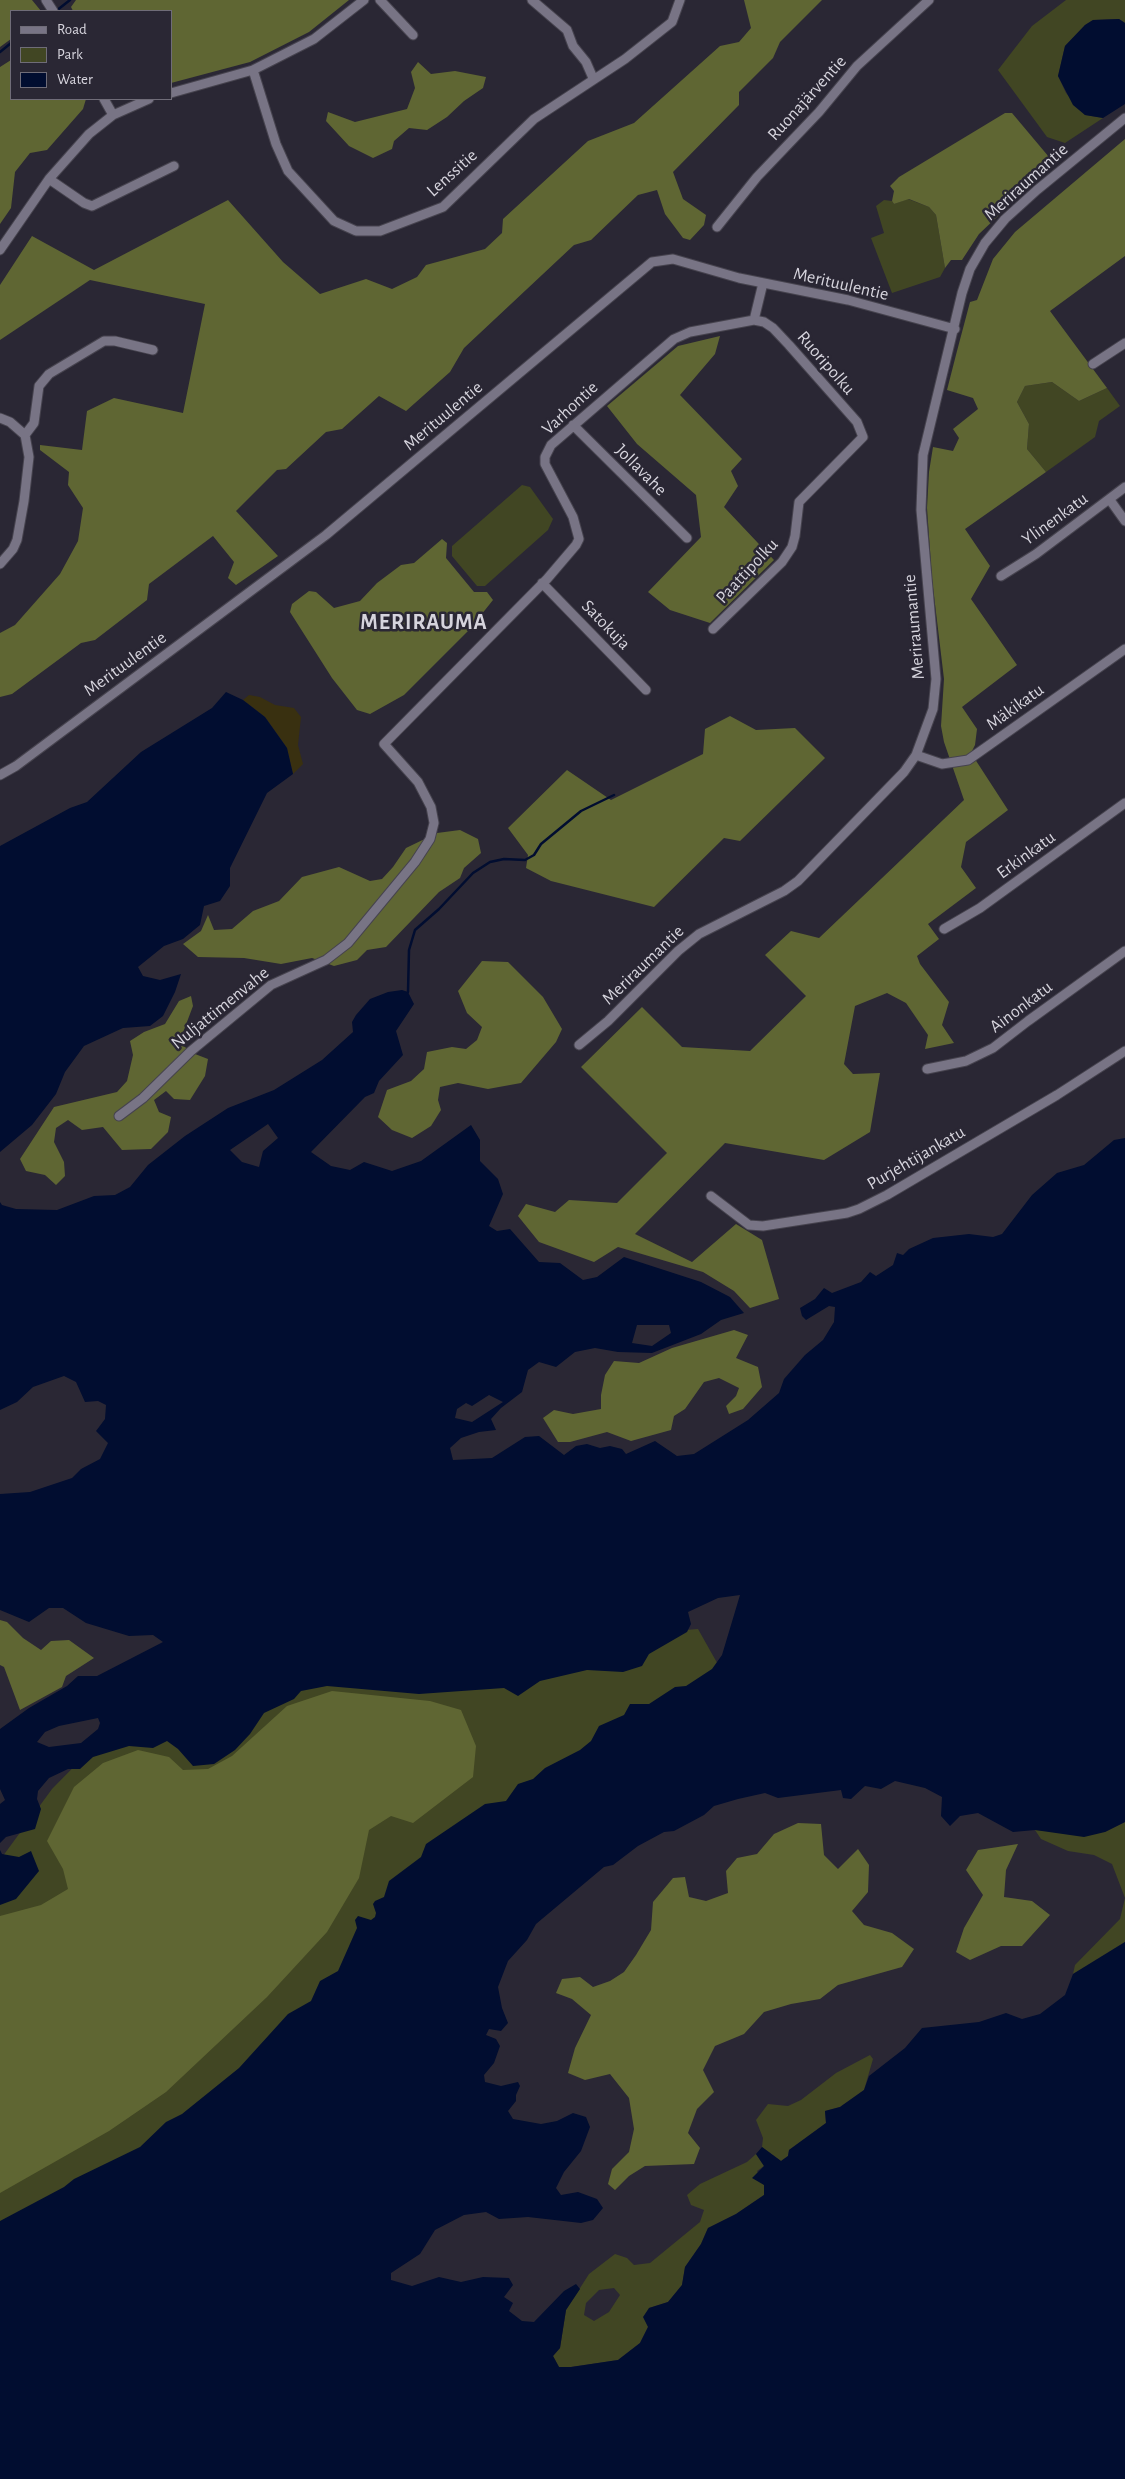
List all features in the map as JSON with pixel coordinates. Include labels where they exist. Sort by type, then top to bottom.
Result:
[{"type":"street","points":[[172,92],[253,70],[314,39],[364,0]]},
{"type":"street","points":[[380,0],[413,35]]},
{"type":"street","points":[[532,0],[567,30],[573,46],[586,62],[593,78]]},
{"type":"street","name":"Lenssitie","points":[[253,70],[276,144],[288,171],[334,221],[356,231],[368,232],[394,227],[443,207],[534,119],[593,78],[625,59],[672,22],[680,0]]},
{"type":"street","name":"Ruonajärventie","points":[[718,227],[757,178],[819,112],[857,66],[929,0]]},
{"type":"street","points":[[105,100],[113,115]]},
{"type":"street","points":[[0,250],[49,179],[82,140],[113,115],[147,100]]},
{"type":"street","name":"Meriraumantie","points":[[579,1045],[608,1021],[678,950],[699,934],[784,891],[798,881],[904,772],[916,755],[933,709],[936,678],[921,510],[923,456],[970,270],[990,236],[1037,190],[1125,118]]},
{"type":"street","points":[[49,179],[84,203],[92,206],[174,166]]},
{"type":"street","name":"Merituulentie","points":[[0,775],[23,761],[313,546],[652,262],[673,259],[763,283],[848,300],[955,329]]},
{"type":"street","points":[[754,320],[763,283]]},
{"type":"street","name":"Varhontie","points":[[384,744],[542,583],[579,539],[573,517],[545,464],[545,457],[551,446],[674,339],[690,332],[754,320]]},
{"type":"street","name":"Ruoripolku","points":[[754,320],[764,322],[789,345],[857,422],[862,438]]},
{"type":"street","points":[[25,435],[34,423],[39,386],[49,374],[104,341],[115,341],[153,350]]},
{"type":"street","points":[[1093,364],[1125,343]]},
{"type":"street","points":[[0,418],[10,422],[25,435],[29,457],[17,540],[13,549],[0,564]]},
{"type":"street","name":"Jollavahe","points":[[573,425],[687,538]]},
{"type":"street","name":"Paattipolku","points":[[713,629],[782,562],[792,547],[796,536],[798,502],[862,438]]},
{"type":"street","name":"Ylinenkatu","points":[[1002,576],[1110,500],[1125,487]]},
{"type":"street","points":[[1110,500],[1125,521]]},
{"type":"street","name":"Satokuja","points":[[542,583],[646,690]]},
{"type":"street","name":"Mäkikatu","points":[[916,755],[942,764],[968,760],[1125,649]]},
{"type":"street","name":"Nuljattimenvahe","points":[[120,1116],[143,1098],[191,1051],[271,985],[326,960],[348,943],[370,919],[420,856],[430,839],[434,823],[432,807],[418,782],[384,744]]},
{"type":"street","name":"Erkinkatu","points":[[944,929],[988,902],[1125,803]]},
{"type":"street","name":"Ainonkatu","points":[[927,1069],[966,1061],[993,1048],[1125,951]]},
{"type":"street","name":"Purjehtijankatu","points":[[710,1196],[749,1225],[763,1226],[859,1209],[887,1195],[1050,1099],[1125,1051]]},
{"type":"green space","points":[[0,0],[32,0],[40,10],[10,10],[10,40],[0,47]]},
{"type":"green space","points":[[76,0],[349,0],[309,32],[250,62],[172,83],[172,10],[72,10],[71,7]]},
{"type":"green space","points":[[744,0],[822,0],[780,42],[773,58],[739,92],[739,105],[673,172],[683,199],[706,215],[704,225],[690,240],[683,238],[665,214],[657,190],[638,195],[591,240],[574,245],[464,348],[450,372],[406,411],[379,396],[342,429],[326,432],[286,469],[277,470],[236,511],[278,556],[236,585],[228,578],[234,562],[213,536],[149,584],[147,600],[95,640],[81,643],[12,694],[0,697],[0,633],[15,625],[60,574],[78,541],[83,508],[68,485],[69,472],[40,450],[40,445],[82,450],[87,411],[114,398],[183,413],[205,304],[90,280],[0,340],[0,285],[32,236],[94,270],[228,200],[283,262],[320,294],[366,279],[392,289],[417,277],[426,265],[485,249],[502,233],[503,219],[588,141],[634,123],[720,46],[739,42],[751,28]]},
{"type":"green space","points":[[1066,0],[1125,0],[1125,23],[1119,19],[1093,20],[1085,25],[1065,46],[1058,76],[1066,93],[1085,115],[1103,118],[1065,143],[1047,137],[998,70],[1032,26]]},
{"type":"green space","points":[[10,61],[10,100],[86,100],[83,109],[47,150],[30,153],[15,172],[11,208],[0,224],[0,67]]},
{"type":"green space","points":[[418,62],[431,74],[455,71],[486,77],[483,88],[464,101],[447,117],[427,130],[409,128],[394,141],[392,149],[373,158],[349,146],[326,121],[328,112],[355,122],[407,109],[415,88],[411,72]]},
{"type":"green space","points":[[1005,113],[1012,113],[1054,163],[979,234],[962,260],[951,260],[945,268],[936,215],[929,207],[909,199],[894,204],[892,201],[894,191],[890,186],[899,177]]},
{"type":"green space","points":[[1125,139],[1125,256],[1050,311],[1107,388],[1079,401],[1052,382],[1025,386],[1017,402],[1029,424],[1027,449],[1046,472],[965,529],[990,566],[971,599],[1017,665],[962,707],[977,729],[975,745],[971,753],[1008,810],[966,842],[961,867],[976,888],[928,924],[939,939],[917,956],[920,964],[949,1002],[942,1025],[954,1043],[925,1049],[928,1035],[906,1003],[887,993],[855,1006],[844,1064],[853,1074],[880,1073],[870,1132],[824,1160],[725,1143],[635,1234],[692,1262],[736,1224],[762,1240],[779,1299],[750,1308],[734,1291],[703,1272],[618,1247],[594,1262],[539,1242],[518,1216],[526,1204],[555,1212],[569,1200],[617,1203],[667,1153],[581,1067],[642,1007],[682,1047],[750,1051],[806,996],[765,955],[791,931],[819,938],[964,800],[944,742],[941,726],[944,679],[932,579],[927,508],[929,472],[933,447],[953,451],[959,438],[953,429],[978,409],[973,398],[947,390],[970,302],[977,300],[993,259],[1015,232]]},
{"type":"green space","points":[[908,199],[929,207],[936,215],[945,268],[940,277],[892,293],[871,238],[884,233],[876,206],[884,200],[892,201],[894,204]]},
{"type":"green space","points":[[720,336],[715,354],[680,395],[742,459],[731,471],[738,486],[724,507],[774,560],[710,623],[670,610],[648,592],[701,537],[696,495],[637,444],[607,406],[678,346]]},
{"type":"green space","points":[[1052,382],[1079,401],[1107,388],[1120,406],[1099,421],[1095,437],[1046,472],[1027,449],[1029,424],[1017,402],[1025,386]]},
{"type":"green space","points":[[522,485],[530,487],[553,519],[548,530],[485,586],[477,586],[452,556],[452,546]]},
{"type":"green space","points":[[442,539],[447,543],[446,558],[474,592],[487,592],[493,600],[469,630],[404,695],[370,714],[357,710],[332,678],[290,612],[292,604],[309,591],[316,592],[334,608],[360,601],[377,583],[401,565],[414,563]]},
{"type":"green space","points":[[730,716],[756,730],[795,728],[825,758],[740,841],[724,838],[654,907],[551,881],[526,868],[528,855],[508,828],[567,770],[611,800],[703,754],[705,729]]},
{"type":"green space","points":[[460,830],[478,839],[481,853],[464,868],[460,878],[439,892],[386,947],[367,950],[357,960],[334,966],[312,958],[281,964],[244,958],[198,957],[183,944],[201,931],[208,915],[214,930],[232,929],[253,911],[279,901],[302,877],[339,867],[370,881],[382,879],[406,848],[437,833]]},
{"type":"green space","points":[[482,961],[508,962],[543,997],[562,1029],[556,1042],[521,1083],[488,1089],[458,1083],[440,1087],[438,1100],[441,1110],[431,1126],[412,1138],[392,1130],[378,1117],[387,1090],[411,1081],[424,1069],[427,1052],[452,1047],[466,1049],[477,1040],[482,1027],[467,1013],[458,991]]},
{"type":"green space","points":[[191,996],[193,1006],[179,1043],[195,1054],[208,1059],[205,1076],[190,1100],[174,1099],[166,1091],[154,1100],[159,1112],[171,1117],[168,1132],[151,1149],[122,1150],[103,1127],[82,1130],[68,1120],[56,1128],[54,1142],[64,1162],[65,1176],[56,1185],[45,1175],[26,1171],[20,1159],[54,1107],[117,1092],[127,1081],[133,1055],[130,1041],[144,1032],[165,1024],[179,1001]]},
{"type":"green space","points":[[734,1330],[748,1335],[736,1358],[758,1367],[762,1387],[743,1409],[729,1414],[726,1406],[736,1396],[739,1388],[719,1378],[704,1382],[685,1409],[674,1416],[671,1430],[631,1441],[607,1432],[570,1442],[558,1442],[543,1418],[554,1410],[573,1414],[601,1409],[601,1395],[605,1375],[614,1361],[639,1363],[672,1348]]},
{"type":"green space","points":[[0,1620],[7,1622],[23,1638],[41,1650],[51,1641],[69,1640],[94,1658],[66,1676],[62,1687],[20,1710],[4,1667],[0,1665]]},
{"type":"green space","points":[[698,1629],[729,1684],[271,2053],[123,2175],[0,2245],[0,1860],[52,1789],[113,1727],[159,1714],[587,1638]]},
{"type":"green space","points":[[332,1691],[430,1701],[461,1710],[476,1746],[473,1777],[413,1823],[391,1816],[369,1830],[359,1878],[327,1932],[267,1997],[166,2092],[109,2131],[0,2193],[0,1916],[41,1905],[68,1889],[63,1869],[47,1841],[74,1787],[103,1763],[138,1750],[169,1757],[183,1770],[208,1769],[232,1756],[287,1706]]},
{"type":"green space","points":[[1125,1822],[1125,1898],[1112,1864],[1094,1855],[1068,1851],[1041,1839],[1035,1830],[1105,1832]]},
{"type":"green space","points":[[798,1823],[821,1824],[824,1855],[838,1869],[858,1849],[869,1865],[868,1892],[852,1911],[864,1925],[892,1933],[914,1949],[902,1967],[838,1985],[820,1999],[791,2004],[764,2012],[744,2034],[715,2046],[703,2070],[714,2092],[697,2109],[688,2133],[700,2148],[694,2164],[645,2166],[629,2176],[615,2190],[608,2184],[612,2169],[629,2152],[634,2129],[629,2098],[610,2074],[585,2080],[568,2073],[575,2048],[591,2015],[572,1999],[556,1993],[562,1979],[580,1977],[593,1987],[610,1981],[624,1972],[651,1930],[653,1902],[673,1878],[685,1877],[689,1897],[706,1901],[728,1893],[726,1871],[737,1858],[757,1854],[774,1834]]},
{"type":"green space","points":[[1018,1844],[1006,1870],[1004,1897],[1032,1901],[1050,1915],[1022,1946],[1001,1946],[970,1960],[956,1952],[964,1928],[983,1895],[966,1870],[978,1850]]},
{"type":"green space","points":[[1125,1898],[1125,1942],[1073,1974],[1075,1965],[1120,1919]]},
{"type":"green space","points":[[870,2055],[873,2059],[864,2090],[840,2107],[825,2111],[826,2123],[789,2150],[788,2156],[781,2161],[762,2147],[763,2138],[756,2120],[768,2104],[788,2106],[801,2100],[836,2073]]},
{"type":"green space","points":[[756,2154],[764,2166],[757,2171],[764,2185],[764,2195],[736,2214],[708,2228],[701,2244],[685,2267],[682,2285],[668,2302],[649,2308],[648,2327],[640,2343],[618,2360],[559,2367],[553,2356],[560,2348],[566,2310],[589,2274],[615,2254],[627,2258],[634,2265],[650,2263],[700,2222],[704,2210],[691,2205],[687,2195],[700,2184],[747,2162]],"holes":[[[614,2288],[620,2295],[609,2312],[594,2321],[584,2315],[586,2303],[599,2290]]]},
{"type":"sand","points":[[249,695],[260,697],[275,705],[294,708],[301,717],[298,745],[303,764],[293,774],[287,748],[265,717],[243,700]]},
{"type":"water","points":[[1119,19],[1125,23],[1125,104],[1103,118],[1085,115],[1073,105],[1058,76],[1065,46],[1085,25],[1093,20]]},
{"type":"water","points":[[226,692],[243,700],[265,717],[287,748],[293,774],[267,793],[230,868],[230,886],[220,901],[204,906],[200,925],[183,939],[164,946],[138,967],[143,976],[160,980],[181,974],[175,992],[163,1016],[150,1026],[123,1028],[84,1046],[65,1072],[56,1094],[32,1125],[0,1152],[0,846],[70,808],[87,802],[141,752],[212,708]]},
{"type":"water","points":[[402,990],[408,992],[414,1004],[396,1031],[403,1055],[379,1081],[374,1093],[365,1097],[311,1152],[331,1166],[350,1170],[364,1162],[392,1171],[421,1161],[471,1125],[480,1140],[480,1161],[498,1179],[503,1194],[489,1226],[497,1231],[510,1229],[539,1262],[560,1263],[583,1280],[597,1277],[624,1257],[701,1282],[730,1297],[744,1313],[721,1320],[701,1334],[652,1353],[618,1352],[595,1348],[575,1352],[556,1367],[539,1362],[528,1370],[522,1392],[501,1408],[491,1419],[496,1430],[479,1432],[461,1438],[450,1448],[453,1460],[492,1458],[525,1437],[539,1436],[564,1455],[576,1446],[587,1444],[600,1448],[610,1446],[622,1449],[626,1454],[655,1441],[677,1456],[694,1454],[748,1420],[779,1393],[784,1379],[805,1355],[823,1340],[834,1322],[835,1307],[829,1306],[806,1320],[802,1316],[800,1308],[815,1299],[824,1288],[832,1293],[861,1282],[870,1272],[876,1276],[893,1265],[897,1253],[903,1255],[909,1249],[933,1238],[969,1234],[993,1237],[1002,1234],[1032,1195],[1057,1173],[1084,1165],[1114,1140],[1125,1138],[1125,1822],[1105,1832],[1084,1837],[1035,1830],[1013,1832],[978,1813],[960,1816],[950,1826],[941,1816],[942,1797],[925,1788],[895,1781],[881,1789],[865,1786],[851,1799],[843,1798],[841,1790],[778,1798],[765,1793],[714,1806],[704,1815],[674,1831],[664,1832],[638,1846],[613,1865],[604,1867],[536,1924],[527,1940],[508,1961],[498,1987],[502,2008],[508,2023],[501,2031],[489,2029],[486,2035],[496,2039],[500,2046],[494,2063],[484,2075],[485,2082],[501,2086],[518,2082],[520,2086],[516,2095],[516,2101],[508,2111],[513,2119],[541,2124],[557,2121],[573,2113],[586,2117],[590,2127],[581,2151],[564,2172],[556,2188],[561,2195],[578,2192],[597,2199],[603,2208],[593,2220],[581,2223],[528,2217],[499,2219],[486,2212],[464,2215],[435,2230],[420,2254],[391,2273],[391,2280],[412,2286],[439,2277],[461,2282],[483,2277],[509,2278],[513,2285],[504,2297],[513,2303],[509,2311],[522,2321],[534,2322],[564,2291],[576,2284],[580,2289],[566,2310],[560,2348],[553,2356],[559,2367],[618,2360],[640,2343],[648,2327],[643,2317],[649,2308],[668,2302],[682,2285],[685,2267],[701,2244],[708,2228],[736,2214],[764,2195],[764,2185],[752,2178],[764,2166],[756,2154],[762,2147],[781,2161],[788,2156],[789,2150],[826,2123],[825,2111],[840,2107],[864,2090],[869,2076],[905,2048],[922,2028],[979,2022],[1006,2013],[1022,2019],[1040,2014],[1065,1995],[1073,1974],[1125,1942],[1125,2479],[0,2479],[0,2221],[64,2187],[74,2179],[140,2147],[166,2122],[182,2114],[239,2068],[288,2014],[311,2001],[320,1981],[338,1971],[357,1928],[355,1920],[358,1916],[371,1920],[375,1917],[376,1913],[373,1904],[375,1901],[384,1897],[389,1881],[421,1857],[426,1844],[485,1804],[506,1801],[518,1784],[533,1779],[545,1768],[580,1750],[591,1741],[599,1726],[624,1715],[630,1704],[649,1704],[675,1687],[686,1686],[712,1669],[722,1655],[740,1595],[718,1598],[688,1612],[691,1624],[687,1632],[649,1654],[642,1666],[623,1672],[587,1670],[540,1681],[518,1696],[504,1688],[419,1694],[327,1686],[301,1691],[294,1699],[264,1713],[250,1734],[235,1750],[214,1764],[193,1766],[178,1749],[167,1741],[153,1748],[129,1746],[93,1757],[80,1769],[68,1769],[49,1778],[38,1791],[37,1799],[41,1809],[35,1829],[6,1837],[0,1843],[0,1804],[5,1800],[0,1789],[0,1729],[29,1708],[67,1686],[78,1676],[97,1676],[163,1642],[153,1635],[129,1636],[86,1623],[63,1608],[49,1608],[29,1622],[0,1610],[0,1494],[30,1492],[72,1478],[81,1469],[100,1459],[108,1443],[96,1431],[105,1419],[106,1405],[98,1401],[85,1402],[76,1382],[64,1376],[33,1387],[17,1402],[0,1410],[0,1202],[2,1205],[16,1209],[57,1210],[94,1196],[115,1195],[130,1187],[148,1165],[185,1136],[228,1108],[274,1090],[322,1060],[353,1032],[352,1022],[370,999],[388,992]],"holes":[[[268,1124],[278,1138],[263,1151],[259,1167],[242,1162],[230,1150]],[[637,1325],[669,1325],[671,1333],[652,1346],[632,1343]],[[489,1395],[503,1402],[472,1422],[455,1418],[457,1409],[466,1403],[472,1406]],[[98,1718],[100,1723],[98,1729],[81,1743],[49,1747],[37,1742],[45,1732],[59,1726]]]},
{"type":"water","points":[[0,1850],[2,1854],[19,1857],[31,1851],[39,1871],[16,1899],[0,1905]]},
{"type":"waterway","points":[[57,10],[70,0]]},
{"type":"waterway","points":[[0,52],[10,44]]},
{"type":"waterway","points":[[408,992],[409,950],[415,930],[439,909],[473,873],[490,862],[504,859],[525,860],[534,855],[541,844],[581,811],[614,795]]},
{"type":"district","name":"MERIRAUMA","points":[[424,622]]}]
